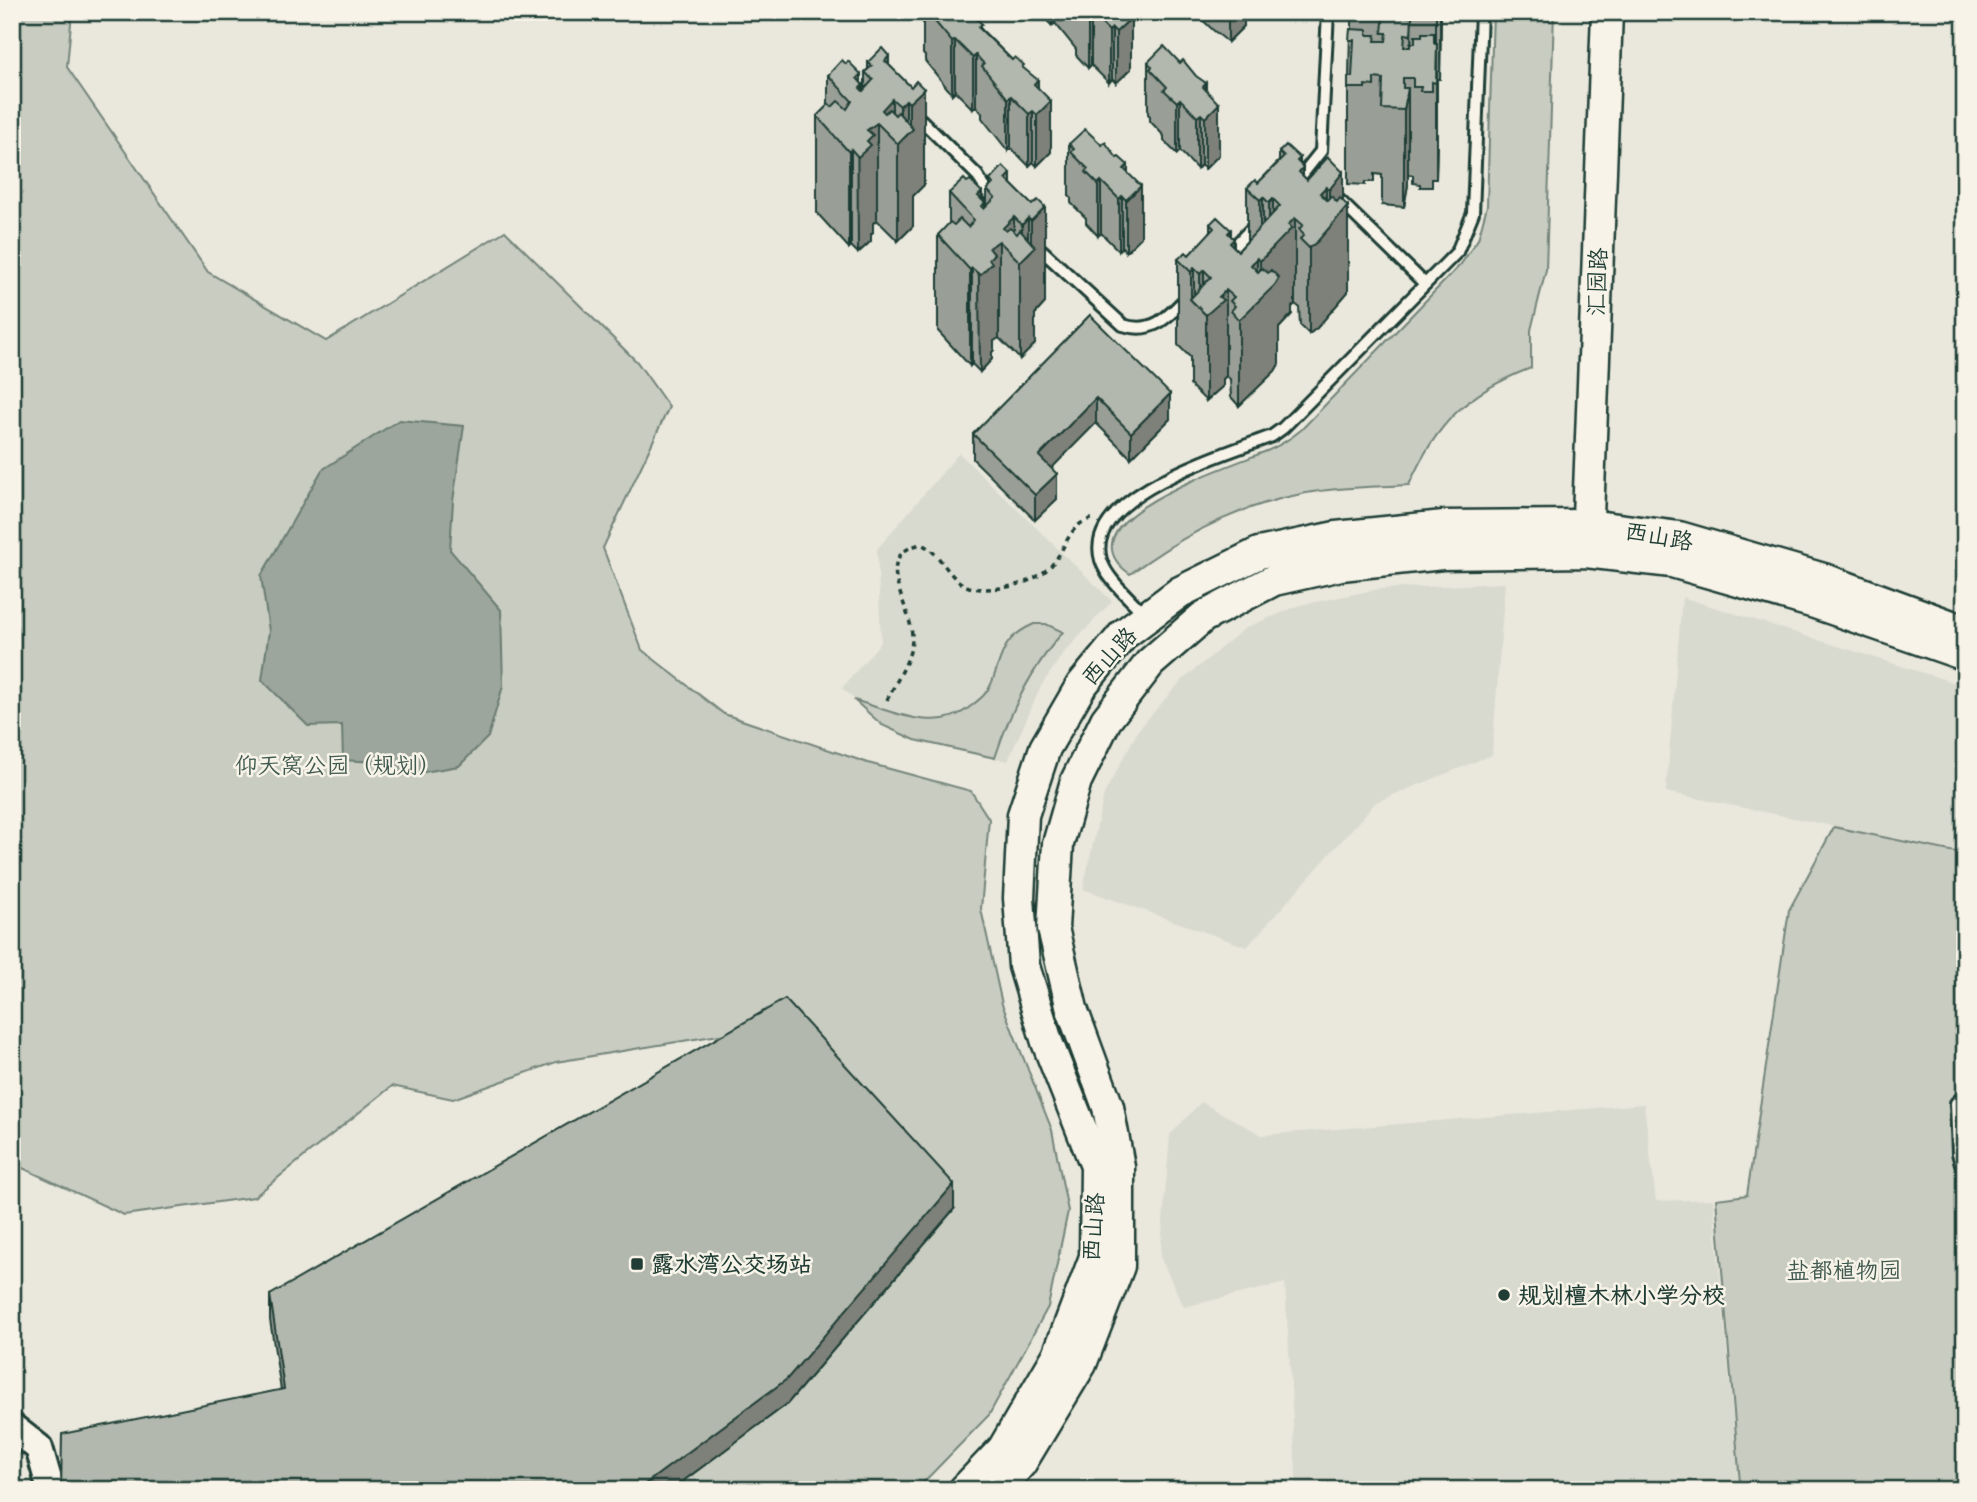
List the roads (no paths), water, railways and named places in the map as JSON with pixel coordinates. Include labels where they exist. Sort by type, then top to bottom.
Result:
[{"type":"main road","name":"汇园路","points":[[1587,539],[1606,12]]},
{"type":"main road","name":"西山路","points":[[964,1490],[1003,1450],[1058,1355],[1095,1257],[1096,1166],[1047,1042],[1024,966],[1019,898],[1023,815],[1045,748],[1081,685],[1124,634],[1180,592],[1259,554],[1323,540],[1444,526],[1587,539],[1815,603],[1965,655]]},
{"type":"main road","name":"西山路","points":[[996,1490],[1021,1463],[1081,1364],[1119,1266],[1119,1167],[1108,1107],[1072,1009],[1053,928],[1058,844],[1076,781],[1106,720],[1150,663],[1203,617],[1274,580],[1341,565],[1587,539],[1679,537],[1827,580],[1965,631]]},
{"type":"street","points":[[12,1427],[39,1447],[51,1490]]},
{"type":"lane","points":[[1282,197],[1308,170],[1321,151],[1328,12]]},
{"type":"lane","points":[[1146,617],[1107,572],[1101,560],[1100,538],[1109,519],[1129,502],[1166,480],[1272,436],[1283,428],[1457,252],[1473,214],[1481,12]]},
{"type":"lane","points":[[904,103],[977,175],[992,202],[1001,211]]},
{"type":"lane","points":[[1308,170],[1318,179]]},
{"type":"lane","points":[[1328,189],[1425,284]]},
{"type":"lane","points":[[1212,270],[1265,215]]},
{"type":"lane","points":[[1031,239],[1115,320],[1130,328],[1147,328],[1160,323],[1195,289]]},
{"type":"lane","points":[[1965,1096],[1956,1103],[1958,1153],[1965,1178]]},
{"type":"place","name":"露水湾公交场站","points":[[637,1264]]},
{"type":"place","name":"规划檀木林小学分校","points":[[1504,1295]]},
{"type":"park label","name":"仰天窝公园（规划）","points":[[338,765]]},
{"type":"park label","name":"盐都植物园","points":[[1844,1270]]}]
